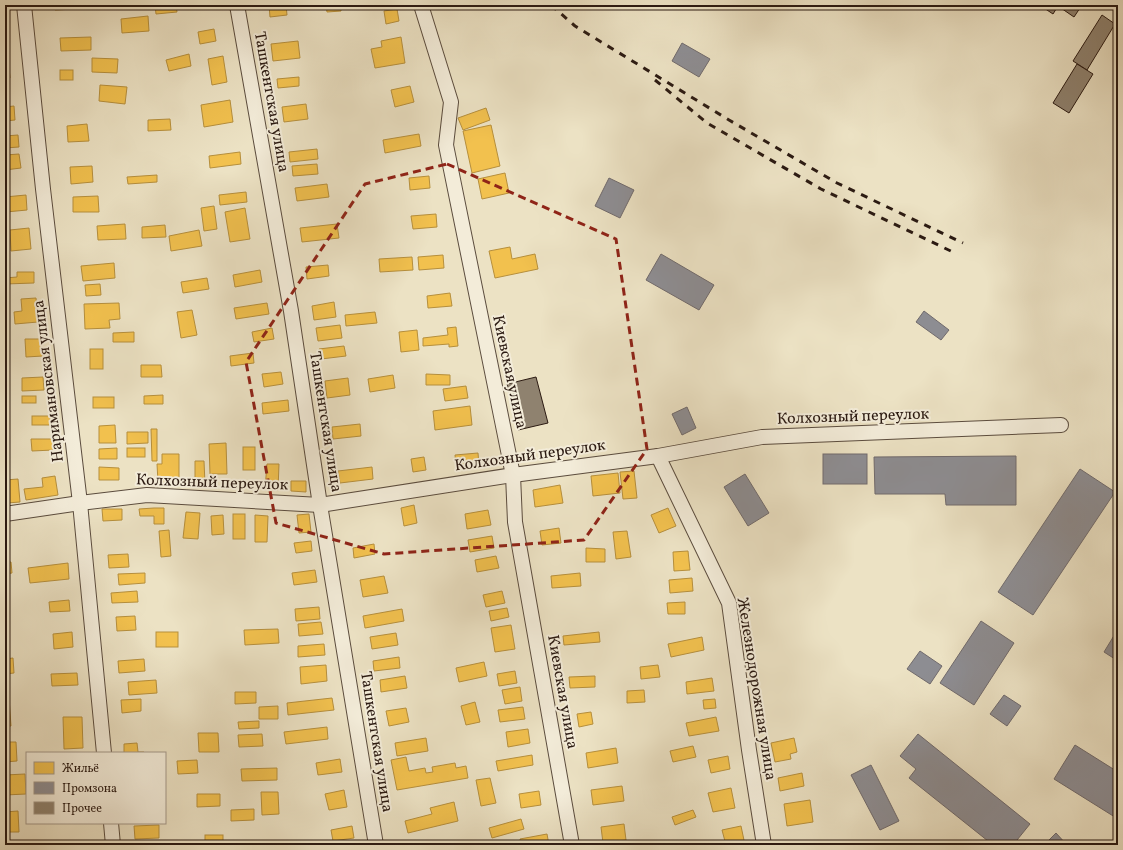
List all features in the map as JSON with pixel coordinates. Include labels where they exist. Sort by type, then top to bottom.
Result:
[{"type":"street","name":"Наримановская улица","points":[[24,5],[43,189],[80,503],[104,752]]},
{"type":"street","name":"Ташкентская улица","points":[[237,5],[291,311],[320,505],[376,845]]},
{"type":"street","name":"Киевская улица","points":[[421,5],[451,102],[446,145],[513,475],[514,522],[572,845]]},
{"type":"street","name":"Колхозный переулок","points":[[5,514],[147,495],[320,505],[513,475],[658,456],[762,437],[1061,425]]},
{"type":"street","name":"Железнодорожная улица","points":[[658,456],[729,603],[749,750],[764,845]]},
{"type":"street","points":[[111,824],[113,845]]},
{"type":"highlighted area","points":[[447,164],[616,239],[647,449],[584,540],[384,554],[276,523],[246,362],[365,184]]},
{"type":"building: Жильё","points":[[55,5],[94,5],[95,8],[55,10]]},
{"type":"building: Жильё","points":[[155,5],[176,5],[177,12],[156,14]]},
{"type":"building: Жильё","points":[[269,5],[286,5],[287,15],[270,17]]},
{"type":"building: Жильё","points":[[326,5],[341,5],[341,11],[327,12]]},
{"type":"building: Жильё","points":[[397,9],[399,21],[386,24],[384,11]]},
{"type":"building: Жильё","points":[[148,16],[149,31],[122,33],[121,19]]},
{"type":"building: Жильё","points":[[214,29],[216,41],[200,44],[198,32]]},
{"type":"building: Жильё","points":[[91,37],[91,50],[61,51],[60,38]]},
{"type":"building: Жильё","points":[[401,37],[405,63],[375,68],[371,49],[382,47],[381,41]]},
{"type":"building: Жильё","points":[[298,41],[300,58],[273,61],[271,44]]},
{"type":"building: Жильё","points":[[189,54],[191,66],[169,71],[166,60]]},
{"type":"building: Жильё","points":[[223,56],[227,82],[212,85],[208,59]]},
{"type":"building: Жильё","points":[[92,58],[118,59],[117,73],[92,72]]},
{"type":"building: Жильё","points":[[5,67],[9,67],[10,78],[5,78]]},
{"type":"building: Жильё","points":[[60,70],[73,70],[73,80],[60,80]]},
{"type":"building: Жильё","points":[[299,77],[299,86],[278,88],[277,79]]},
{"type":"building: Жильё","points":[[100,85],[127,87],[125,104],[99,101]]},
{"type":"building: Жильё","points":[[410,86],[414,102],[395,107],[391,90]]},
{"type":"building: Жильё","points":[[230,100],[233,122],[204,127],[201,105]]},
{"type":"building: Жильё","points":[[306,104],[308,119],[284,122],[282,107]]},
{"type":"building: Жильё","points":[[14,106],[15,120],[5,121],[5,107]]},
{"type":"building: Жильё","points":[[486,108],[490,120],[463,130],[458,118]]},
{"type":"building: Жильё","points":[[170,119],[171,130],[148,131],[148,120]]},
{"type":"building: Жильё","points":[[87,124],[89,141],[68,142],[67,126]]},
{"type":"building: Жильё","points":[[491,125],[500,166],[472,173],[463,131]]},
{"type":"building: Жильё","points":[[419,134],[421,146],[385,153],[383,140]]},
{"type":"building: Жильё","points":[[18,135],[19,147],[5,148],[5,136]]},
{"type":"building: Жильё","points":[[317,149],[318,159],[290,162],[289,152]]},
{"type":"building: Жильё","points":[[240,152],[241,164],[210,168],[209,156]]},
{"type":"building: Жильё","points":[[19,154],[21,168],[5,170],[5,155]]},
{"type":"building: Жильё","points":[[317,164],[318,174],[293,176],[292,166]]},
{"type":"building: Жильё","points":[[92,166],[93,182],[71,184],[70,167]]},
{"type":"building: Жильё","points":[[505,173],[509,193],[482,199],[478,179]]},
{"type":"building: Жильё","points":[[157,175],[157,182],[128,184],[127,177]]},
{"type":"building: Жильё","points":[[429,176],[430,188],[410,190],[409,178]]},
{"type":"building: Жильё","points":[[327,184],[329,197],[297,201],[295,188]]},
{"type":"building: Жильё","points":[[246,192],[247,202],[220,205],[219,195]]},
{"type":"building: Жильё","points":[[26,195],[27,210],[6,212],[5,197]]},
{"type":"building: Жильё","points":[[98,196],[99,212],[73,212],[73,197]]},
{"type":"building: Жильё","points":[[214,206],[217,229],[204,231],[201,208]]},
{"type":"building: Жильё","points":[[245,208],[250,239],[230,242],[225,212]]},
{"type":"building: Жильё","points":[[436,214],[437,227],[413,229],[411,216]]},
{"type":"building: Жильё","points":[[125,224],[126,239],[98,240],[97,226]]},
{"type":"building: Жильё","points":[[337,224],[339,238],[302,242],[300,228]]},
{"type":"building: Жильё","points":[[165,225],[166,237],[142,238],[142,227]]},
{"type":"building: Жильё","points":[[29,228],[31,249],[11,251],[10,230]]},
{"type":"building: Жильё","points":[[199,230],[202,246],[171,251],[169,236]]},
{"type":"building: Жильё","points":[[510,247],[512,259],[535,254],[538,269],[495,278],[489,251]]},
{"type":"building: Жильё","points":[[443,255],[444,268],[419,270],[418,257]]},
{"type":"building: Жильё","points":[[412,257],[413,270],[380,272],[379,259]]},
{"type":"building: Жильё","points":[[114,263],[115,278],[83,281],[81,266]]},
{"type":"building: Жильё","points":[[328,265],[329,276],[307,279],[306,267]]},
{"type":"building: Жильё","points":[[260,270],[262,282],[235,287],[233,275]]},
{"type":"building: Жильё","points":[[17,272],[34,272],[34,283],[5,284],[5,278],[17,277]]},
{"type":"building: Жильё","points":[[207,278],[209,289],[183,293],[181,282]]},
{"type":"building: Жильё","points":[[100,284],[101,295],[86,296],[85,285]]},
{"type":"building: Жильё","points":[[450,293],[452,306],[428,308],[427,296]]},
{"type":"building: Жильё","points":[[36,298],[38,322],[15,324],[14,312],[22,311],[21,299]]},
{"type":"building: Жильё","points":[[334,302],[336,317],[314,320],[312,306]]},
{"type":"building: Жильё","points":[[119,303],[120,319],[109,320],[110,328],[85,329],[84,304]]},
{"type":"building: Жильё","points":[[267,303],[269,314],[236,319],[234,308]]},
{"type":"building: Жильё","points":[[192,310],[197,335],[181,338],[177,312]]},
{"type":"building: Жильё","points":[[375,312],[377,323],[346,326],[345,315]]},
{"type":"building: Жильё","points":[[340,325],[342,338],[318,341],[316,328]]},
{"type":"building: Жильё","points":[[456,327],[458,346],[449,347],[449,344],[423,346],[423,338],[448,335],[447,328]]},
{"type":"building: Жильё","points":[[272,328],[274,339],[254,342],[252,332]]},
{"type":"building: Жильё","points":[[417,330],[419,350],[401,352],[399,332]]},
{"type":"building: Жильё","points":[[134,332],[134,342],[113,342],[113,333]]},
{"type":"building: Жильё","points":[[25,339],[42,339],[43,356],[26,357]]},
{"type":"building: Жильё","points":[[344,346],[346,356],[321,359],[319,349]]},
{"type":"building: Жильё","points":[[90,349],[103,349],[103,369],[90,369]]},
{"type":"building: Жильё","points":[[253,353],[254,363],[231,366],[230,356]]},
{"type":"building: Жильё","points":[[141,365],[161,365],[162,377],[141,377]]},
{"type":"building: Жильё","points":[[281,372],[283,384],[264,387],[262,374]]},
{"type":"building: Жильё","points":[[426,374],[450,375],[450,385],[426,385]]},
{"type":"building: Жильё","points":[[393,375],[395,388],[370,392],[368,379]]},
{"type":"building: Жильё","points":[[43,377],[44,390],[22,391],[22,378]]},
{"type":"building: Жильё","points":[[348,378],[350,395],[327,398],[325,381]]},
{"type":"building: Жильё","points":[[466,386],[468,398],[445,401],[443,389]]},
{"type":"building: Жильё","points":[[163,395],[163,404],[144,404],[144,396]]},
{"type":"building: Жильё","points":[[22,396],[36,396],[36,403],[22,403]]},
{"type":"building: Жильё","points":[[93,397],[114,397],[114,408],[93,408]]},
{"type":"building: Жильё","points":[[288,400],[289,411],[263,414],[262,403]]},
{"type":"building: Жильё","points":[[470,406],[472,425],[435,430],[433,411]]},
{"type":"building: Жильё","points":[[32,416],[50,416],[50,425],[32,425]]},
{"type":"building: Жильё","points":[[360,424],[361,436],[333,439],[332,427]]},
{"type":"building: Жильё","points":[[115,425],[116,443],[99,443],[99,426]]},
{"type":"building: Жильё","points":[[151,429],[157,429],[157,461],[152,461]]},
{"type":"building: Жильё","points":[[127,432],[148,432],[148,443],[127,444]]},
{"type":"building: Жильё","points":[[31,439],[53,439],[53,450],[32,451]]},
{"type":"building: Жильё","points":[[226,443],[227,474],[210,474],[209,444]]},
{"type":"building: Жильё","points":[[243,447],[255,447],[255,470],[243,470]]},
{"type":"building: Жильё","points":[[117,448],[117,459],[99,459],[99,449]]},
{"type":"building: Жильё","points":[[127,448],[145,448],[145,457],[127,457]]},
{"type":"building: Жильё","points":[[478,453],[479,465],[456,467],[455,455]]},
{"type":"building: Жильё","points":[[162,454],[179,454],[179,482],[158,482],[157,464],[162,464]]},
{"type":"building: Жильё","points":[[424,457],[426,470],[413,472],[411,459]]},
{"type":"building: Жильё","points":[[195,461],[204,461],[205,484],[195,484]]},
{"type":"building: Жильё","points":[[267,464],[279,464],[278,490],[265,489]]},
{"type":"building: Жильё","points":[[99,467],[119,468],[119,480],[99,480]]},
{"type":"building: Жильё","points":[[372,467],[373,479],[340,483],[338,471]]},
{"type":"building: Жильё","points":[[634,471],[637,498],[623,499],[620,472]]},
{"type":"building: Жильё","points":[[618,473],[620,493],[593,496],[591,476]]},
{"type":"building: Жильё","points":[[55,476],[58,495],[26,500],[24,489],[43,487],[42,478]]},
{"type":"building: Жильё","points":[[18,479],[20,502],[7,503],[5,480]]},
{"type":"building: Жильё","points":[[291,481],[306,481],[306,492],[291,491]]},
{"type":"building: Жильё","points":[[560,485],[563,503],[535,507],[533,490]]},
{"type":"building: Жильё","points":[[414,505],[417,523],[404,526],[401,508]]},
{"type":"building: Жильё","points":[[164,508],[164,524],[154,524],[154,516],[140,516],[139,509]]},
{"type":"building: Жильё","points":[[668,508],[676,526],[659,533],[651,515]]},
{"type":"building: Жильё","points":[[102,509],[122,509],[122,520],[103,521]]},
{"type":"building: Жильё","points":[[488,510],[491,525],[467,529],[465,514]]},
{"type":"building: Жильё","points":[[186,512],[200,513],[198,539],[183,538]]},
{"type":"building: Жильё","points":[[233,514],[245,514],[245,539],[233,539]]},
{"type":"building: Жильё","points":[[309,514],[311,532],[299,533],[297,515]]},
{"type":"building: Жильё","points":[[223,515],[224,534],[212,535],[211,516]]},
{"type":"building: Жильё","points":[[255,515],[268,516],[267,542],[255,542]]},
{"type":"building: Жильё","points":[[559,528],[561,543],[542,545],[540,531]]},
{"type":"building: Жильё","points":[[169,530],[171,556],[161,557],[159,531]]},
{"type":"building: Жильё","points":[[627,531],[631,557],[616,559],[613,532]]},
{"type":"building: Жильё","points":[[492,536],[494,548],[470,552],[468,540]]},
{"type":"building: Жильё","points":[[311,541],[312,551],[296,553],[294,543]]},
{"type":"building: Жильё","points":[[374,544],[375,554],[354,558],[353,548]]},
{"type":"building: Жильё","points":[[586,548],[605,549],[605,562],[586,562]]},
{"type":"building: Жильё","points":[[688,551],[690,570],[674,571],[673,552]]},
{"type":"building: Жильё","points":[[128,554],[129,567],[109,568],[108,555]]},
{"type":"building: Жильё","points":[[496,556],[499,568],[477,572],[475,560]]},
{"type":"building: Жильё","points":[[5,562],[11,562],[12,573],[5,574]]},
{"type":"building: Жильё","points":[[68,563],[69,579],[30,583],[28,568]]},
{"type":"building: Жильё","points":[[315,570],[317,582],[294,585],[292,573]]},
{"type":"building: Жильё","points":[[145,573],[145,583],[119,585],[118,574]]},
{"type":"building: Жильё","points":[[580,573],[581,586],[552,588],[551,576]]},
{"type":"building: Жильё","points":[[384,576],[388,593],[363,597],[360,580]]},
{"type":"building: Жильё","points":[[692,578],[693,591],[670,593],[669,580]]},
{"type":"building: Жильё","points":[[137,591],[138,602],[112,603],[111,593]]},
{"type":"building: Жильё","points":[[502,591],[505,603],[486,607],[483,595]]},
{"type":"building: Жильё","points":[[69,600],[70,611],[50,612],[49,602]]},
{"type":"building: Жильё","points":[[685,602],[685,614],[668,614],[667,603]]},
{"type":"building: Жильё","points":[[319,607],[320,619],[296,621],[295,609]]},
{"type":"building: Жильё","points":[[507,608],[509,617],[491,621],[489,611]]},
{"type":"building: Жильё","points":[[402,609],[404,621],[365,628],[363,616]]},
{"type":"building: Жильё","points":[[135,616],[136,630],[117,631],[116,617]]},
{"type":"building: Жильё","points":[[321,622],[323,634],[299,636],[298,624]]},
{"type":"building: Жильё","points":[[511,625],[515,649],[495,652],[491,628]]},
{"type":"building: Жильё","points":[[278,629],[279,643],[245,645],[244,630]]},
{"type":"building: Жильё","points":[[72,632],[73,647],[54,649],[53,634]]},
{"type":"building: Жильё","points":[[156,632],[178,632],[178,647],[156,647]]},
{"type":"building: Жильё","points":[[599,632],[600,642],[564,645],[563,636]]},
{"type":"building: Жильё","points":[[396,633],[398,645],[372,649],[370,637]]},
{"type":"building: Жильё","points":[[8,637],[9,653],[5,653],[5,638]]},
{"type":"building: Жильё","points":[[702,637],[704,650],[671,657],[668,644]]},
{"type":"building: Жильё","points":[[324,644],[325,655],[298,657],[298,646]]},
{"type":"building: Жильё","points":[[399,657],[400,668],[374,671],[373,661]]},
{"type":"building: Жильё","points":[[13,658],[14,673],[5,674],[5,659]]},
{"type":"building: Жильё","points":[[144,659],[145,671],[119,673],[118,661]]},
{"type":"building: Жильё","points":[[484,662],[487,676],[459,682],[456,668]]},
{"type":"building: Жильё","points":[[326,665],[327,681],[301,684],[300,667]]},
{"type":"building: Жильё","points":[[658,665],[660,677],[641,679],[640,667]]},
{"type":"building: Жильё","points":[[515,671],[517,683],[499,686],[497,674]]},
{"type":"building: Жильё","points":[[77,673],[78,685],[52,686],[51,674]]},
{"type":"building: Жильё","points":[[405,676],[407,688],[381,692],[380,680]]},
{"type":"building: Жильё","points":[[595,676],[595,687],[570,688],[569,677]]},
{"type":"building: Жильё","points":[[712,678],[714,691],[687,694],[686,682]]},
{"type":"building: Жильё","points":[[156,680],[157,693],[129,695],[128,682]]},
{"type":"building: Жильё","points":[[520,687],[522,701],[505,704],[502,690]]},
{"type":"building: Жильё","points":[[644,690],[645,702],[627,703],[627,691]]},
{"type":"building: Жильё","points":[[235,692],[256,692],[256,703],[235,704]]},
{"type":"building: Жильё","points":[[5,698],[9,698],[11,726],[5,726]]},
{"type":"building: Жильё","points":[[332,698],[334,710],[288,715],[287,703]]},
{"type":"building: Жильё","points":[[141,699],[141,711],[122,713],[121,700]]},
{"type":"building: Жильё","points":[[715,699],[716,708],[704,709],[703,700]]},
{"type":"building: Жильё","points":[[475,702],[480,722],[466,725],[461,706]]},
{"type":"building: Жильё","points":[[278,706],[278,719],[259,719],[259,707]]},
{"type":"building: Жильё","points":[[523,707],[525,719],[500,722],[498,710]]},
{"type":"building: Жильё","points":[[406,708],[409,722],[389,726],[386,711]]},
{"type":"building: Жильё","points":[[591,712],[593,724],[579,727],[577,714]]},
{"type":"building: Жильё","points":[[63,717],[82,717],[83,748],[64,749]]},
{"type":"building: Жильё","points":[[716,717],[719,731],[689,736],[686,723]]},
{"type":"building: Жильё","points":[[259,721],[259,728],[239,729],[238,722]]},
{"type":"building: Жильё","points":[[327,727],[328,739],[286,744],[284,732]]},
{"type":"building: Жильё","points":[[528,729],[530,743],[508,747],[506,732]]},
{"type":"building: Жильё","points":[[198,733],[218,733],[219,752],[199,752]]},
{"type":"building: Жильё","points":[[262,734],[263,746],[239,747],[238,735]]},
{"type":"building: Жильё","points":[[426,738],[428,751],[397,756],[395,743]]},
{"type":"building: Жильё","points":[[794,738],[797,752],[790,754],[791,759],[775,762],[771,743]]},
{"type":"building: Жильё","points":[[5,742],[16,742],[17,761],[5,762]]},
{"type":"building: Жильё","points":[[137,743],[138,752],[124,752],[124,744]]},
{"type":"building: Жильё","points":[[693,746],[696,757],[673,762],[670,751]]},
{"type":"building: Жильё","points":[[616,748],[618,763],[588,768],[586,753]]},
{"type":"building: Жильё","points":[[532,755],[533,765],[498,771],[496,761]]},
{"type":"building: Жильё","points":[[728,756],[730,769],[711,773],[708,760]]},
{"type":"building: Жильё","points":[[406,757],[409,771],[425,768],[426,773],[433,772],[432,767],[455,763],[456,768],[466,766],[468,778],[397,790],[391,760]]},
{"type":"building: Жильё","points":[[340,759],[342,772],[318,775],[316,763]]},
{"type":"building: Жильё","points":[[197,760],[198,773],[178,774],[177,761]]},
{"type":"building: Жильё","points":[[277,768],[277,780],[242,781],[241,769]]},
{"type":"building: Жильё","points":[[802,773],[804,786],[780,791],[778,778]]},
{"type":"building: Жильё","points":[[25,774],[26,794],[5,795],[5,775]]},
{"type":"building: Жильё","points":[[490,778],[496,803],[481,806],[476,780]]},
{"type":"building: Жильё","points":[[622,786],[624,801],[593,805],[591,790]]},
{"type":"building: Жильё","points":[[731,788],[735,808],[713,812],[708,793]]},
{"type":"building: Жильё","points":[[344,790],[347,807],[329,810],[325,794]]},
{"type":"building: Жильё","points":[[539,791],[541,805],[521,808],[519,794]]},
{"type":"building: Жильё","points":[[261,792],[278,792],[279,814],[262,815]]},
{"type":"building: Жильё","points":[[197,794],[220,794],[220,806],[197,807]]},
{"type":"building: Жильё","points":[[810,800],[813,822],[787,826],[784,804]]},
{"type":"building: Жильё","points":[[454,802],[458,821],[408,833],[405,821],[432,814],[430,808]]},
{"type":"building: Жильё","points":[[254,809],[254,820],[231,821],[231,810]]},
{"type":"building: Жильё","points":[[693,810],[696,817],[675,825],[672,817]]},
{"type":"building: Жильё","points":[[18,811],[19,832],[6,832],[5,812]]},
{"type":"building: Жильё","points":[[521,819],[524,829],[492,838],[489,828]]},
{"type":"building: Жильё","points":[[624,824],[626,840],[603,843],[601,827]]},
{"type":"building: Жильё","points":[[159,825],[159,838],[135,839],[134,826]]},
{"type":"building: Жильё","points":[[352,826],[354,838],[333,841],[331,830]]},
{"type":"building: Жильё","points":[[741,826],[745,845],[726,845],[722,830]]},
{"type":"building: Жильё","points":[[547,834],[549,845],[521,845],[520,839]]},
{"type":"building: Жильё","points":[[205,835],[223,835],[223,845],[205,845]]},
{"type":"building: Промзона","points":[[682,43],[710,59],[699,77],[672,61]]},
{"type":"building: Промзона","points":[[609,178],[634,190],[620,218],[595,206]]},
{"type":"building: Промзона","points":[[661,254],[714,285],[699,310],[646,280]]},
{"type":"building: Промзона","points":[[924,311],[949,330],[941,340],[916,322]]},
{"type":"building: Промзона","points":[[687,407],[696,428],[682,435],[672,414]]},
{"type":"building: Промзона","points":[[823,454],[867,454],[867,484],[823,484]]},
{"type":"building: Промзона","points":[[1016,456],[1016,505],[946,505],[945,494],[875,494],[874,457]]},
{"type":"building: Промзона","points":[[1080,469],[1115,492],[1033,615],[998,592]]},
{"type":"building: Промзона","points":[[745,474],[769,513],[748,526],[724,487]]},
{"type":"building: Промзона","points":[[981,621],[1014,643],[974,705],[940,683]]},
{"type":"building: Промзона","points":[[1118,629],[1118,661],[1104,652]]},
{"type":"building: Промзона","points":[[920,651],[942,666],[930,684],[907,669]]},
{"type":"building: Промзона","points":[[1004,695],[1021,706],[1007,726],[990,714]]},
{"type":"building: Промзона","points":[[918,734],[1030,824],[1013,845],[993,845],[909,778],[916,769],[900,756]]},
{"type":"building: Промзона","points":[[1075,745],[1118,772],[1118,819],[1054,779]]},
{"type":"building: Промзона","points":[[871,765],[899,821],[880,830],[851,775]]},
{"type":"building: Промзона","points":[[1056,833],[1067,845],[1044,845]]},
{"type":"building: Прочее","points":[[1082,5],[1074,17],[1058,6],[1053,14],[1041,6]]},
{"type":"building: Прочее","points":[[1102,15],[1115,24],[1087,70],[1073,61]]},
{"type":"building: Прочее","points":[[1077,64],[1093,74],[1069,113],[1053,103]]},
{"type":"building: Прочее","points":[[536,377],[548,423],[518,430],[507,384]]},
{"type":"railway","points":[[551,5],[575,26],[729,120],[837,183],[963,243]]},
{"type":"railway","points":[[655,80],[707,123],[821,189],[957,254]]}]
